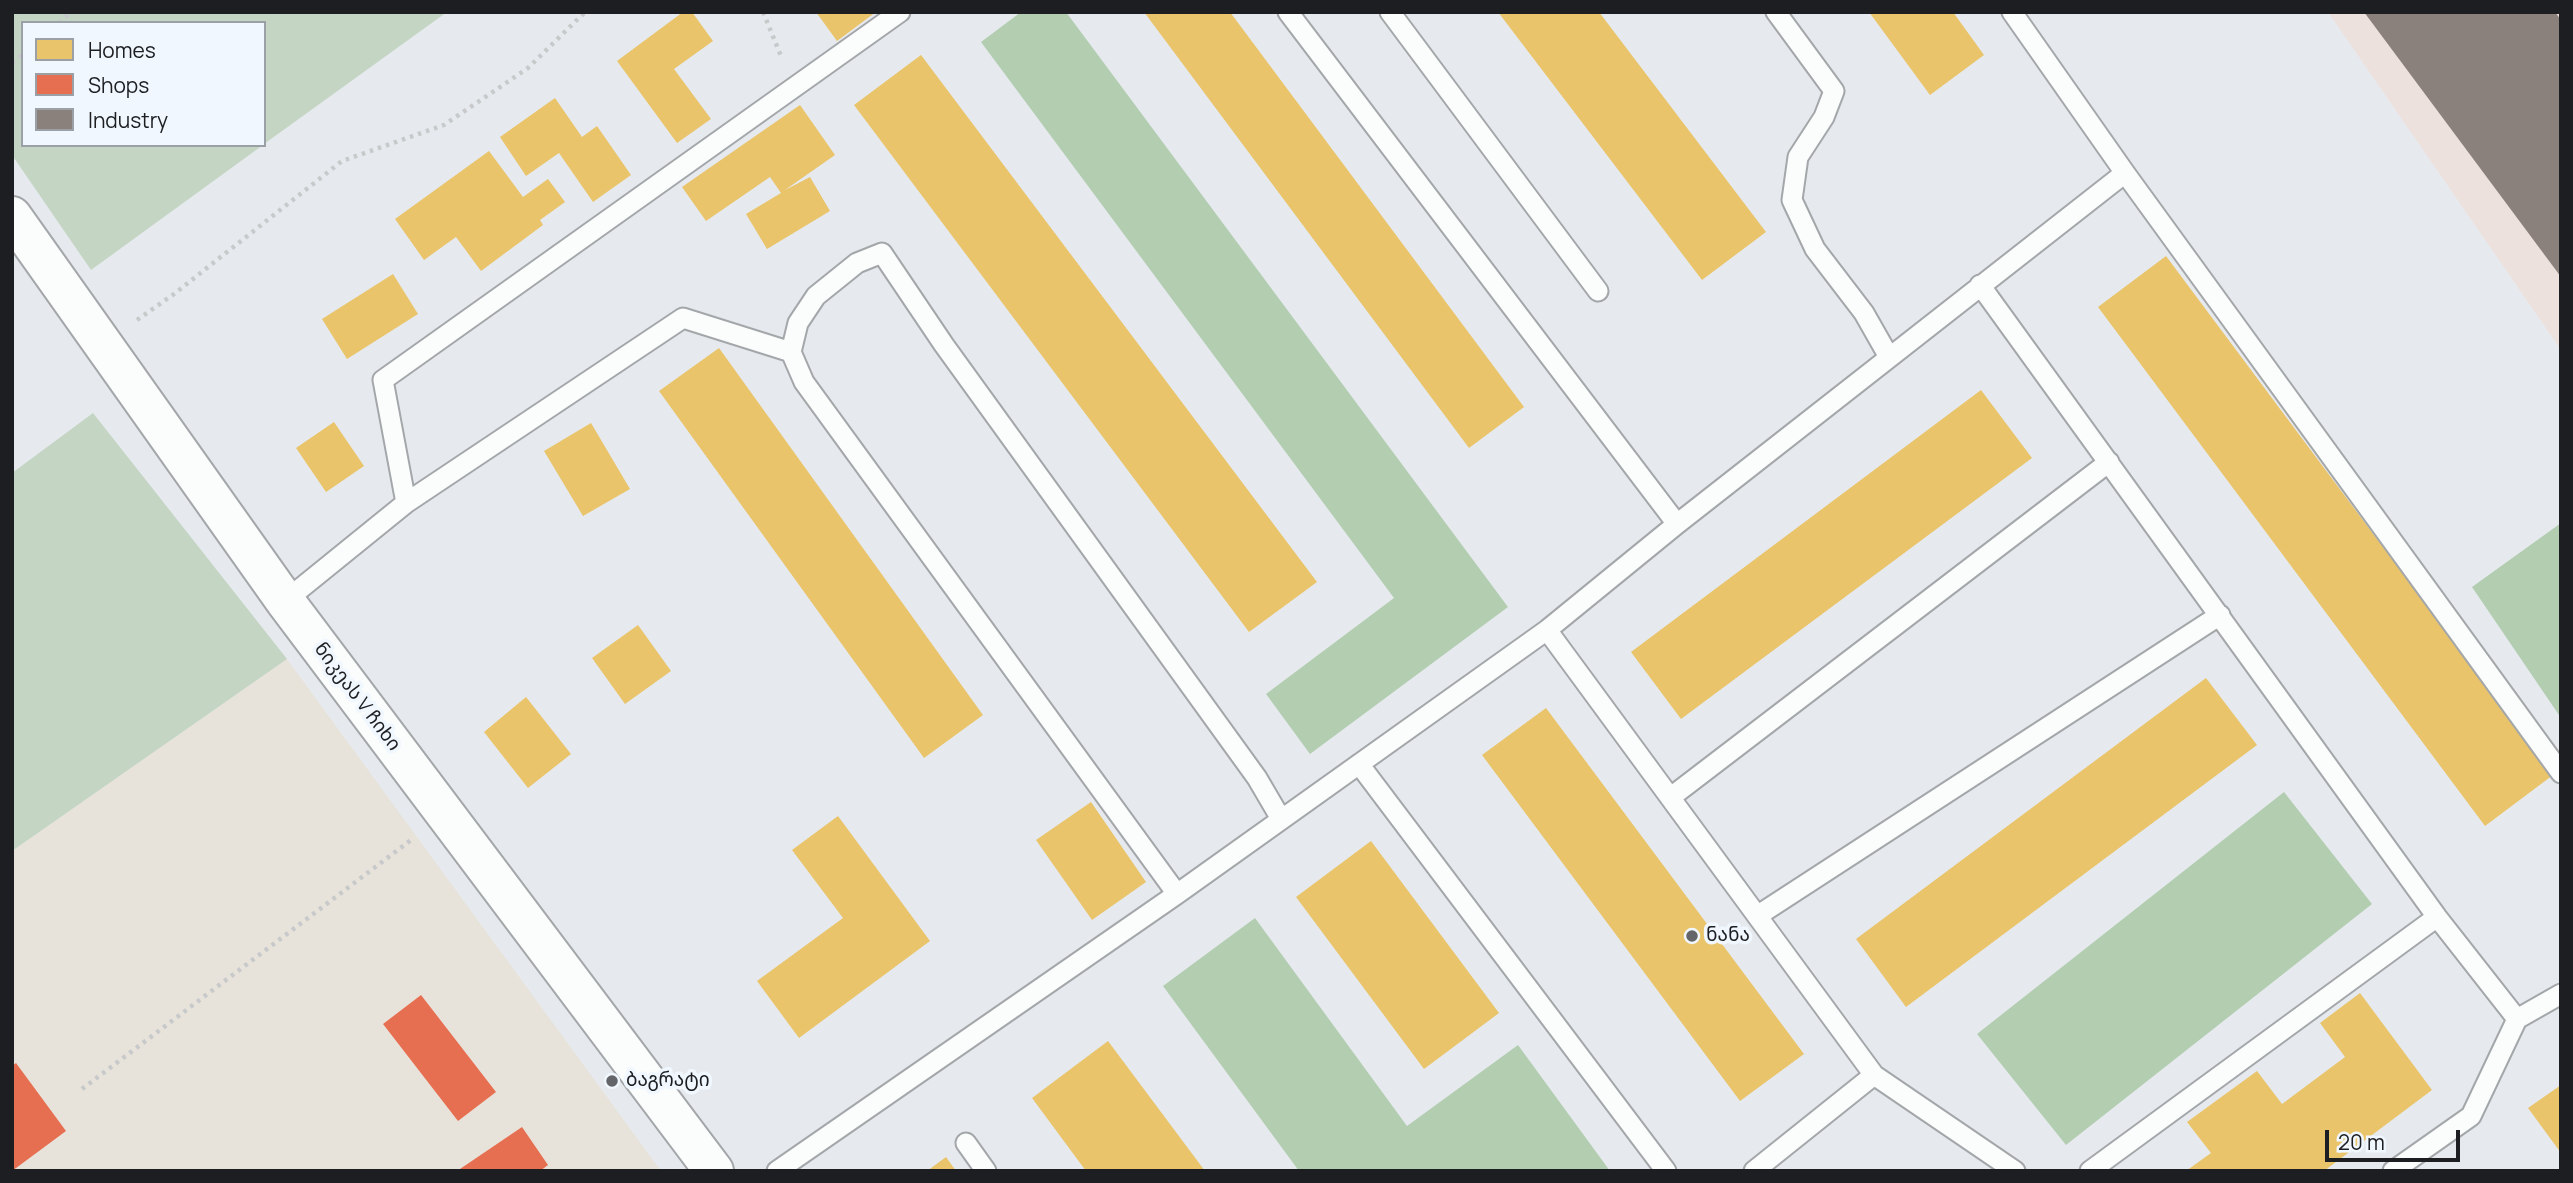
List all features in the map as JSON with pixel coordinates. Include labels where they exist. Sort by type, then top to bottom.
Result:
[{"type":"street","name":"ნიკეას V ჩიხი","points":[[12,216],[285,601],[714,1171]]},
{"type":"lane","points":[[406,503],[383,380],[900,12]]},
{"type":"lane","points":[[1288,12],[1677,524]]},
{"type":"lane","points":[[1390,12],[1598,291]]},
{"type":"lane","points":[[1776,12],[1834,91],[1824,117],[1798,157],[1792,200],[1815,249],[1864,313],[1889,357]]},
{"type":"lane","points":[[2012,12],[2125,173],[2561,773]]},
{"type":"lane","points":[[777,1171],[1177,894],[1547,630],[1677,524],[2125,173]]},
{"type":"lane","points":[[1177,894],[804,382],[791,352],[798,323],[816,296],[857,263],[883,253],[944,345],[1257,778],[1281,819]]},
{"type":"lane","points":[[1980,285],[2437,917],[2516,1019]]},
{"type":"lane","points":[[285,601],[406,503],[683,318],[791,352]]},
{"type":"lane","points":[[1671,797],[2109,463]]},
{"type":"lane","points":[[1757,916],[2220,615]]},
{"type":"lane","points":[[1547,630],[1874,1074],[2015,1171]]},
{"type":"lane","points":[[1359,764],[1666,1171]]},
{"type":"lane","points":[[2090,1171],[2437,917]]},
{"type":"lane","points":[[2393,1171],[2471,1116],[2516,1019],[2561,994]]},
{"type":"lane","points":[[1754,1171],[1874,1074]]},
{"type":"lane","points":[[966,1143],[986,1171]]},
{"type":"path","points":[[103,344],[174,294],[342,161],[444,125],[528,68],[585,12]]},
{"type":"path","points":[[82,1089],[445,814]]},
{"type":"shaded area","points":[[2328,12],[2561,12],[2561,350]]},
{"type":"shaded area","points":[[287,659],[661,1171],[12,1171],[12,851]]},
{"type":"green space","points":[[12,12],[447,12],[266,143],[266,21],[21,21],[21,147],[260,147],[91,270],[12,155]]},
{"type":"green space","points":[[1021,12],[1066,12],[1508,607],[1310,754],[1266,694],[1394,598],[981,42]]},
{"type":"green space","points":[[93,413],[287,659],[12,851],[12,473]]},
{"type":"green space","points":[[2561,523],[2561,718],[2472,587]]},
{"type":"green space","points":[[2284,792],[2372,904],[2066,1145],[1977,1034]]},
{"type":"green space","points":[[1255,918],[1407,1126],[1518,1045],[1610,1171],[1299,1171],[1163,986]]},
{"type":"building: Homes","points":[[683,12],[692,12],[713,41],[674,69],[711,119],[677,143],[617,61]]},
{"type":"building: Homes","points":[[816,12],[876,12],[837,41]]},
{"type":"building: Homes","points":[[1144,12],[1230,12],[1524,407],[1469,448]]},
{"type":"building: Homes","points":[[1498,12],[1599,12],[1766,232],[1702,280]]},
{"type":"building: Homes","points":[[1869,12],[1953,12],[1984,55],[1930,95]]},
{"type":"building: Homes","points":[[921,55],[1317,582],[1249,632],[854,105]]},
{"type":"building: Homes","points":[[555,98],[582,137],[597,126],[631,175],[593,202],[559,153],[526,176],[500,137]]},
{"type":"building: Homes","points":[[800,105],[835,155],[785,190],[810,177],[830,211],[767,249],[746,214],[781,193],[770,177],[706,221],[682,187]]},
{"type":"building: Homes","points":[[489,151],[523,197],[548,179],[565,202],[540,220],[543,225],[481,271],[456,237],[424,260],[395,219]]},
{"type":"building: Homes","points":[[2166,256],[2553,775],[2485,826],[2098,307]]},
{"type":"building: Homes","points":[[393,274],[418,314],[347,359],[322,319]]},
{"type":"building: Homes","points":[[719,348],[983,715],[924,758],[659,391]]},
{"type":"building: Homes","points":[[1981,390],[2032,458],[1681,719],[1631,652]]},
{"type":"building: Homes","points":[[334,422],[364,466],[326,492],[296,448]]},
{"type":"building: Homes","points":[[591,423],[630,489],[583,516],[544,451]]},
{"type":"building: Homes","points":[[638,625],[671,671],[625,704],[592,658]]},
{"type":"building: Homes","points":[[2206,678],[2257,745],[1906,1007],[1856,939]]},
{"type":"building: Homes","points":[[526,697],[571,754],[528,788],[484,732]]},
{"type":"building: Homes","points":[[1546,708],[1804,1054],[1740,1101],[1482,755]]},
{"type":"building: Homes","points":[[1091,802],[1146,882],[1092,920],[1036,840]]},
{"type":"building: Homes","points":[[838,816],[930,941],[799,1038],[757,981],[843,918],[792,850]]},
{"type":"building: Homes","points":[[1371,841],[1499,1013],[1424,1069],[1296,897]]},
{"type":"building: Homes","points":[[2360,993],[2432,1090],[2324,1171],[2186,1171],[2211,1153],[2187,1122],[2257,1071],[2282,1104],[2345,1057],[2320,1023]]},
{"type":"building: Homes","points":[[1108,1041],[1205,1171],[1086,1171],[1032,1098]]},
{"type":"building: Homes","points":[[2561,1085],[2561,1153],[2528,1108]]},
{"type":"building: Homes","points":[[946,1157],[956,1171],[927,1171]]},
{"type":"building: Shops","points":[[421,995],[496,1092],[458,1121],[383,1024]]},
{"type":"building: Shops","points":[[16,1063],[66,1131],[12,1171],[12,1066]]},
{"type":"building: Shops","points":[[522,1127],[548,1165],[540,1171],[457,1171]]},
{"type":"building: Industry","points":[[2364,12],[2555,12],[2561,20],[2561,277]]},
{"type":"place","name":"ნანა","points":[[1692,936]]},
{"type":"place","name":"ბაგრატი","points":[[612,1081]]}]
